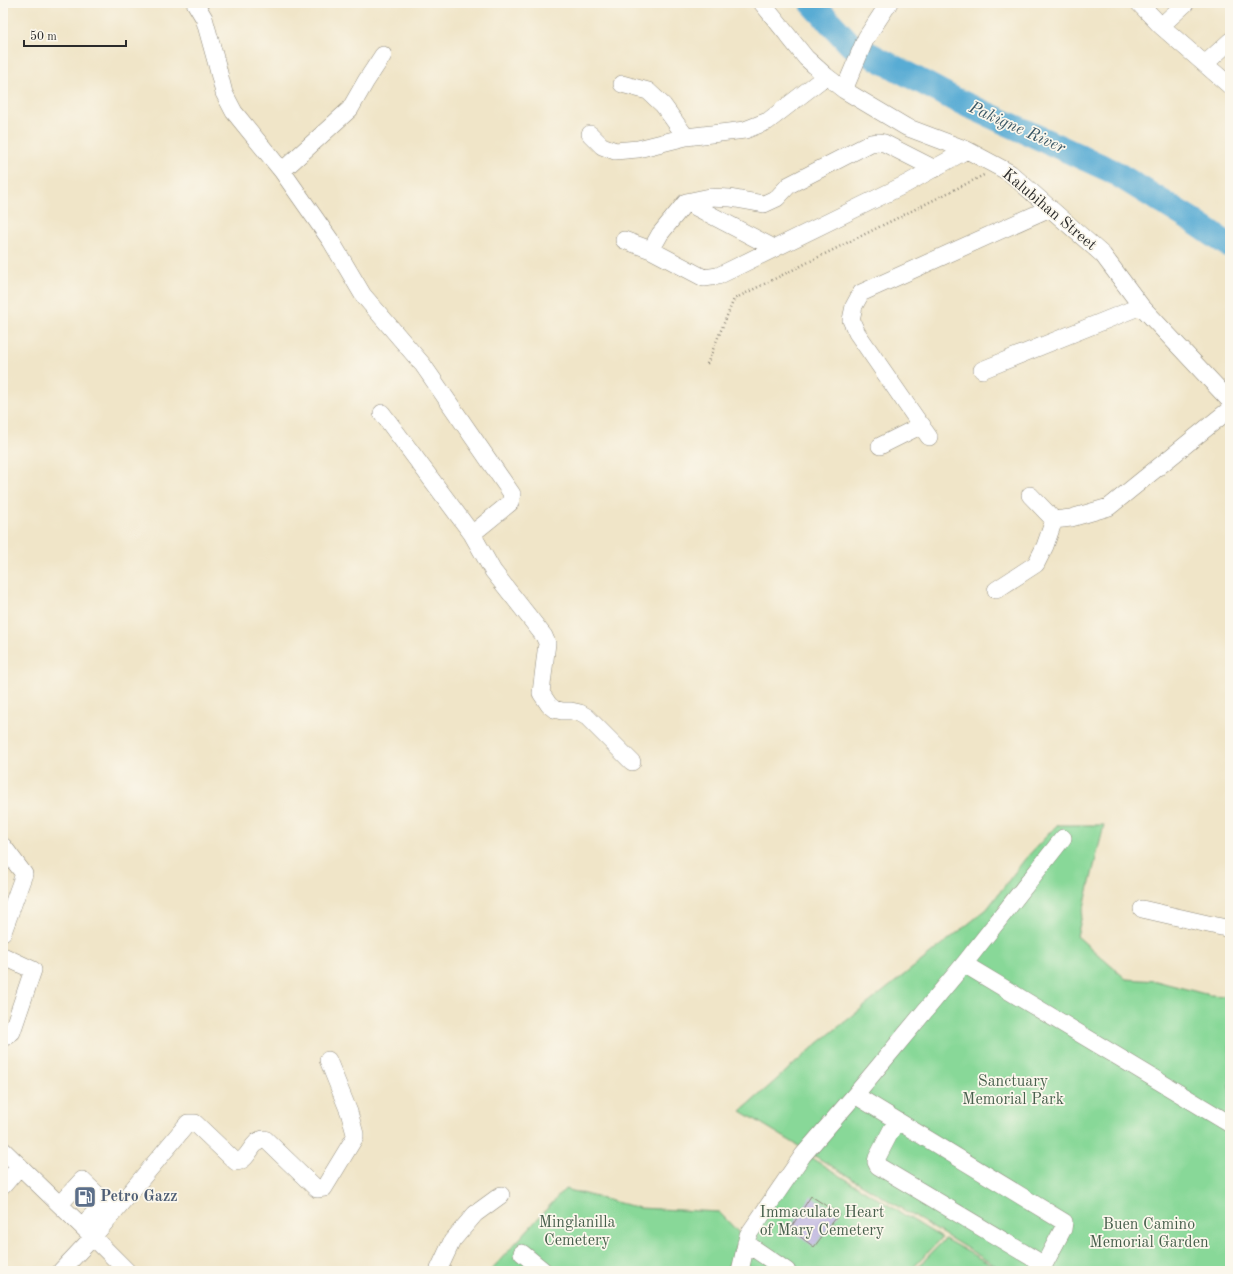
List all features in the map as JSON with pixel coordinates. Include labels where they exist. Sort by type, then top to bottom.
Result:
[{"type":"street","points":[[195,3],[204,18],[224,93],[234,112],[282,171],[331,241],[362,295],[423,365],[512,494],[510,503],[472,534]]},
{"type":"street","name":"Kalubihan Street","points":[[762,3],[806,58],[844,90],[906,127],[967,150],[1010,173],[1103,255],[1141,306],[1230,401]]},
{"type":"street","points":[[844,90],[866,38],[889,3]]},
{"type":"street","points":[[1139,3],[1161,26],[1230,86]]},
{"type":"street","points":[[1161,26],[1186,3]]},
{"type":"street","points":[[1205,64],[1230,41]]},
{"type":"street","points":[[282,171],[350,109],[383,55]]},
{"type":"street","points":[[590,134],[602,146],[615,151],[638,149],[686,137],[745,130],[768,121],[826,76]]},
{"type":"street","points":[[622,84],[648,91],[663,105],[686,137]]},
{"type":"street","points":[[651,250],[660,234],[686,202],[710,197],[730,198],[764,204],[777,198],[789,184],[871,143],[884,143],[935,168]]},
{"type":"street","points":[[624,240],[651,250],[704,278],[718,276],[906,184],[967,150]]},
{"type":"street","points":[[686,202],[774,248]]},
{"type":"street","points":[[880,446],[926,431],[867,349],[851,320],[854,306],[861,294],[1050,208]]},
{"type":"street","points":[[982,370],[1141,306]]},
{"type":"street","points":[[1054,520],[1077,517],[1109,507],[1230,409]]},
{"type":"street","points":[[382,412],[472,534],[493,571],[544,636],[546,643],[541,693],[549,705],[554,709],[580,713],[587,717],[632,762]]},
{"type":"street","points":[[1030,495],[1054,520]]},
{"type":"street","points":[[996,590],[1036,564],[1045,546],[1054,520]]},
{"type":"street","points":[[740,1271],[748,1235],[803,1155],[856,1095],[964,964],[1063,838]]},
{"type":"street","points":[[3,846],[24,874],[3,932]]},
{"type":"street","points":[[1142,909],[1230,929]]},
{"type":"street","points":[[3,956],[33,970],[6,1033]]},
{"type":"street","points":[[964,964],[1230,1124]]},
{"type":"street","points":[[61,1271],[92,1227],[186,1124],[190,1122],[194,1123],[236,1162],[243,1160],[258,1141],[265,1139],[317,1189],[324,1188],[355,1137],[349,1112],[328,1060]]},
{"type":"street","points":[[856,1095],[896,1121],[1064,1222],[1063,1229],[1045,1263],[1041,1263],[878,1166],[876,1158],[896,1121]]},
{"type":"street","points":[[3,1150],[60,1204],[92,1227],[127,1271]]},
{"type":"street","points":[[3,1186],[20,1166]]},
{"type":"street","points":[[60,1204],[82,1180],[105,1202],[92,1227]]},
{"type":"street","points":[[438,1271],[452,1241],[475,1214],[502,1195]]},
{"type":"street","points":[[746,1243],[787,1271]]},
{"type":"street","points":[[522,1254],[544,1271]]},
{"type":"path","points":[[707,364],[734,300],[1000,167]]},
{"type":"green space","name":"Sanctuary Memorial Park","points":[[1057,825],[1104,825],[1077,936],[1126,979],[1156,981],[1209,995],[1230,996],[1230,1271],[1004,1271],[741,1111],[817,1044],[987,909],[1025,859]]},
{"type":"green space","name":"Immaculate Heart of Mary Cemetery","points":[[808,1156],[942,1238],[910,1271],[745,1271],[750,1237]]},
{"type":"green space","name":"Minglanilla Cemetery","points":[[565,1189],[639,1208],[719,1212],[740,1234],[727,1271],[490,1271]]},
{"type":"green space","points":[[945,1239],[1002,1271],[914,1271]]},
{"type":"building","points":[[811,1196],[839,1214],[814,1247],[790,1229]]},
{"type":"waterway","name":"Pakigne River","points":[[812,3],[850,44],[954,99],[1112,171],[1190,219],[1230,246]]},
{"type":"place","name":"Petro Gazz","points":[[85,1197]]},
{"type":"park label","name":"Buen Camino Memorial Garden","points":[[1149,1234]]}]
